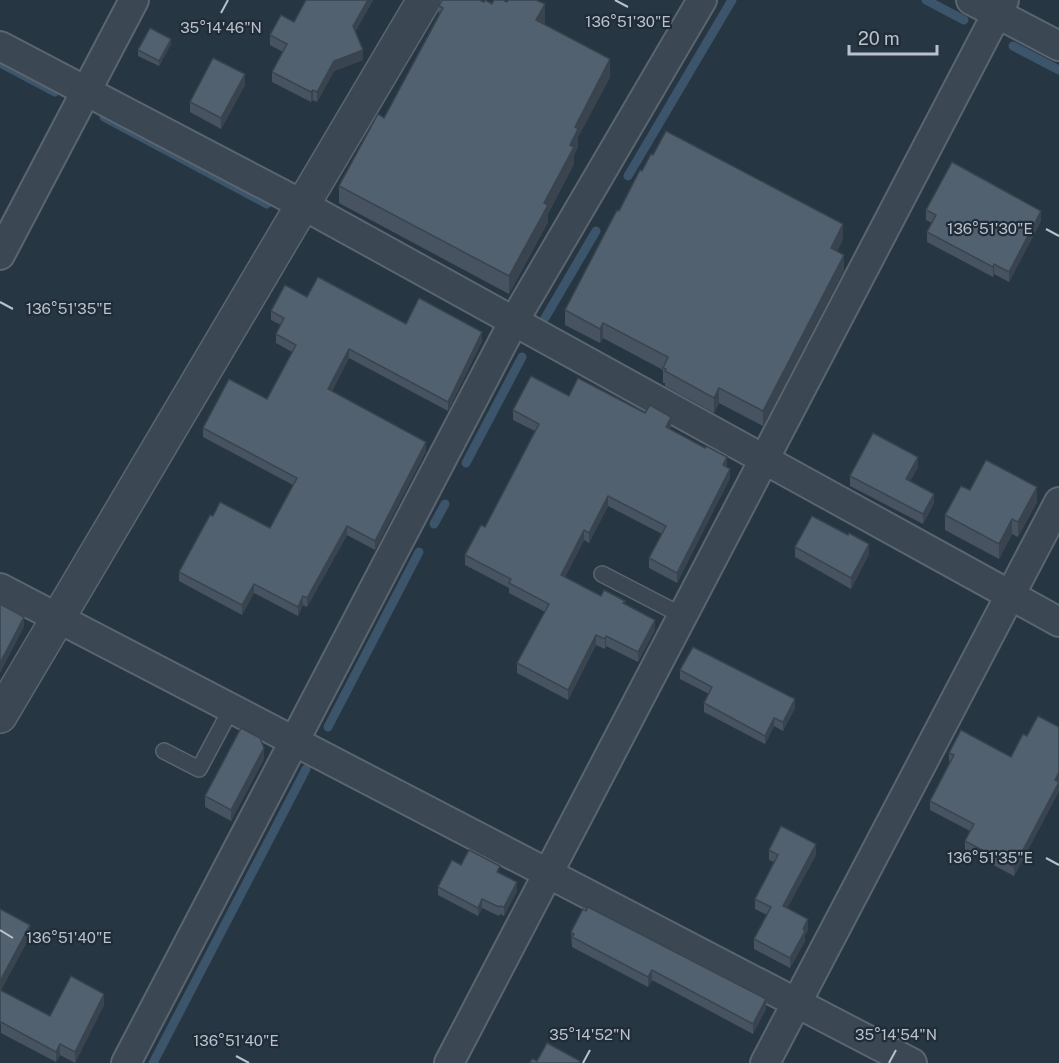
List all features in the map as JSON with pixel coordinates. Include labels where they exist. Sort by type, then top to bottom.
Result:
[{"type":"street","points":[[0,255],[134,0]]},
{"type":"street","points":[[0,716],[424,0]]},
{"type":"street","points":[[126,1063],[514,321],[702,0]]},
{"type":"street","points":[[971,0],[1001,7],[1059,46]]},
{"type":"street","points":[[449,1063],[1001,7]]},
{"type":"street","points":[[0,46],[303,205],[1059,621]]},
{"type":"street","points":[[765,1063],[1059,502]]},
{"type":"street","points":[[0,588],[912,1063]]},
{"type":"lane","points":[[602,574],[683,616]]},
{"type":"lane","points":[[164,751],[199,769],[231,709]]},
{"type":"building","points":[[306,0],[368,0],[353,26],[363,50],[334,61],[317,92],[313,90],[311,92],[272,72],[287,44],[270,35],[281,15],[294,22]]},
{"type":"building","points":[[442,0],[484,2],[485,0],[492,4],[494,0],[507,2],[508,0],[536,0],[545,4],[536,20],[610,59],[575,127],[578,129],[570,145],[574,147],[544,203],[548,205],[509,276],[339,186],[378,114],[384,118],[443,8],[439,6]]},
{"type":"building","points":[[150,28],[171,39],[159,61],[138,50]]},
{"type":"building","points":[[213,58],[245,74],[221,118],[190,102]]},
{"type":"building","points":[[666,131],[843,224],[831,248],[844,255],[763,411],[719,388],[714,398],[665,371],[666,369],[663,368],[668,357],[603,323],[600,329],[565,310],[617,210],[619,211],[640,170],[642,171],[651,154],[653,155]]},
{"type":"building","points":[[952,162],[1041,211],[1009,272],[994,264],[993,267],[927,232],[936,215],[926,210]]},
{"type":"building","points":[[318,277],[406,324],[419,298],[482,332],[448,402],[349,349],[328,389],[426,442],[375,541],[347,526],[307,598],[303,596],[298,607],[254,584],[242,605],[179,572],[210,515],[213,516],[220,502],[270,528],[297,478],[203,428],[229,379],[267,399],[296,345],[276,334],[284,318],[271,311],[285,285],[307,297]]},
{"type":"building","points":[[531,376],[569,396],[578,378],[645,413],[650,405],[671,417],[666,427],[727,457],[723,465],[730,469],[677,573],[649,558],[666,526],[608,496],[589,533],[584,530],[561,575],[601,596],[604,590],[655,620],[638,652],[606,636],[605,639],[596,635],[568,690],[517,663],[549,604],[509,583],[511,579],[465,555],[481,525],[485,527],[539,424],[513,410]]},
{"type":"building","points":[[873,433],[918,457],[906,479],[934,494],[923,514],[850,476]]},
{"type":"building","points":[[986,460],[1037,487],[1018,522],[1012,519],[999,544],[945,515],[961,486],[970,490]]},
{"type":"building","points":[[812,516],[869,544],[851,578],[795,547]]},
{"type":"building","points":[[0,604],[24,617],[0,663]]},
{"type":"building","points":[[693,647],[795,699],[783,722],[774,718],[765,736],[704,703],[712,687],[680,670]]},
{"type":"building","points":[[1038,716],[1059,727],[1059,772],[1055,780],[1059,782],[1014,867],[965,841],[974,824],[930,801],[954,755],[949,753],[961,730],[1011,757],[1023,734],[1027,736]]},
{"type":"building","points":[[241,728],[260,738],[264,748],[231,810],[205,796]]},
{"type":"building","points":[[781,826],[816,844],[783,906],[808,919],[803,929],[805,931],[790,958],[754,939],[771,907],[755,899],[778,855],[769,850]]},
{"type":"building","points":[[469,850],[500,866],[497,872],[517,882],[504,907],[482,899],[478,908],[438,887],[452,860],[461,865]]},
{"type":"building","points":[[588,907],[766,999],[753,1024],[652,970],[648,977],[572,937],[574,934],[571,932],[583,909],[586,911]]},
{"type":"building","points":[[0,909],[30,925],[0,981]]},
{"type":"building","points":[[71,976],[104,994],[75,1052],[60,1044],[56,1052],[1,1022],[0,1024],[0,990],[50,1016]]},
{"type":"building","points":[[547,1043],[580,1061],[579,1063],[530,1063],[532,1059],[537,1061]]},
{"type":"waterway","points":[[628,176],[732,0]]},
{"type":"waterway","points":[[926,0],[964,20]]},
{"type":"waterway","points":[[1013,46],[1059,70]]},
{"type":"waterway","points":[[0,63],[55,92]]},
{"type":"waterway","points":[[104,117],[267,204]]},
{"type":"waterway","points":[[545,318],[596,231]]},
{"type":"waterway","points":[[466,463],[522,357]]},
{"type":"waterway","points":[[434,524],[445,504]]},
{"type":"waterway","points":[[328,727],[419,552]]},
{"type":"waterway","points":[[153,1063],[306,769]]}]
